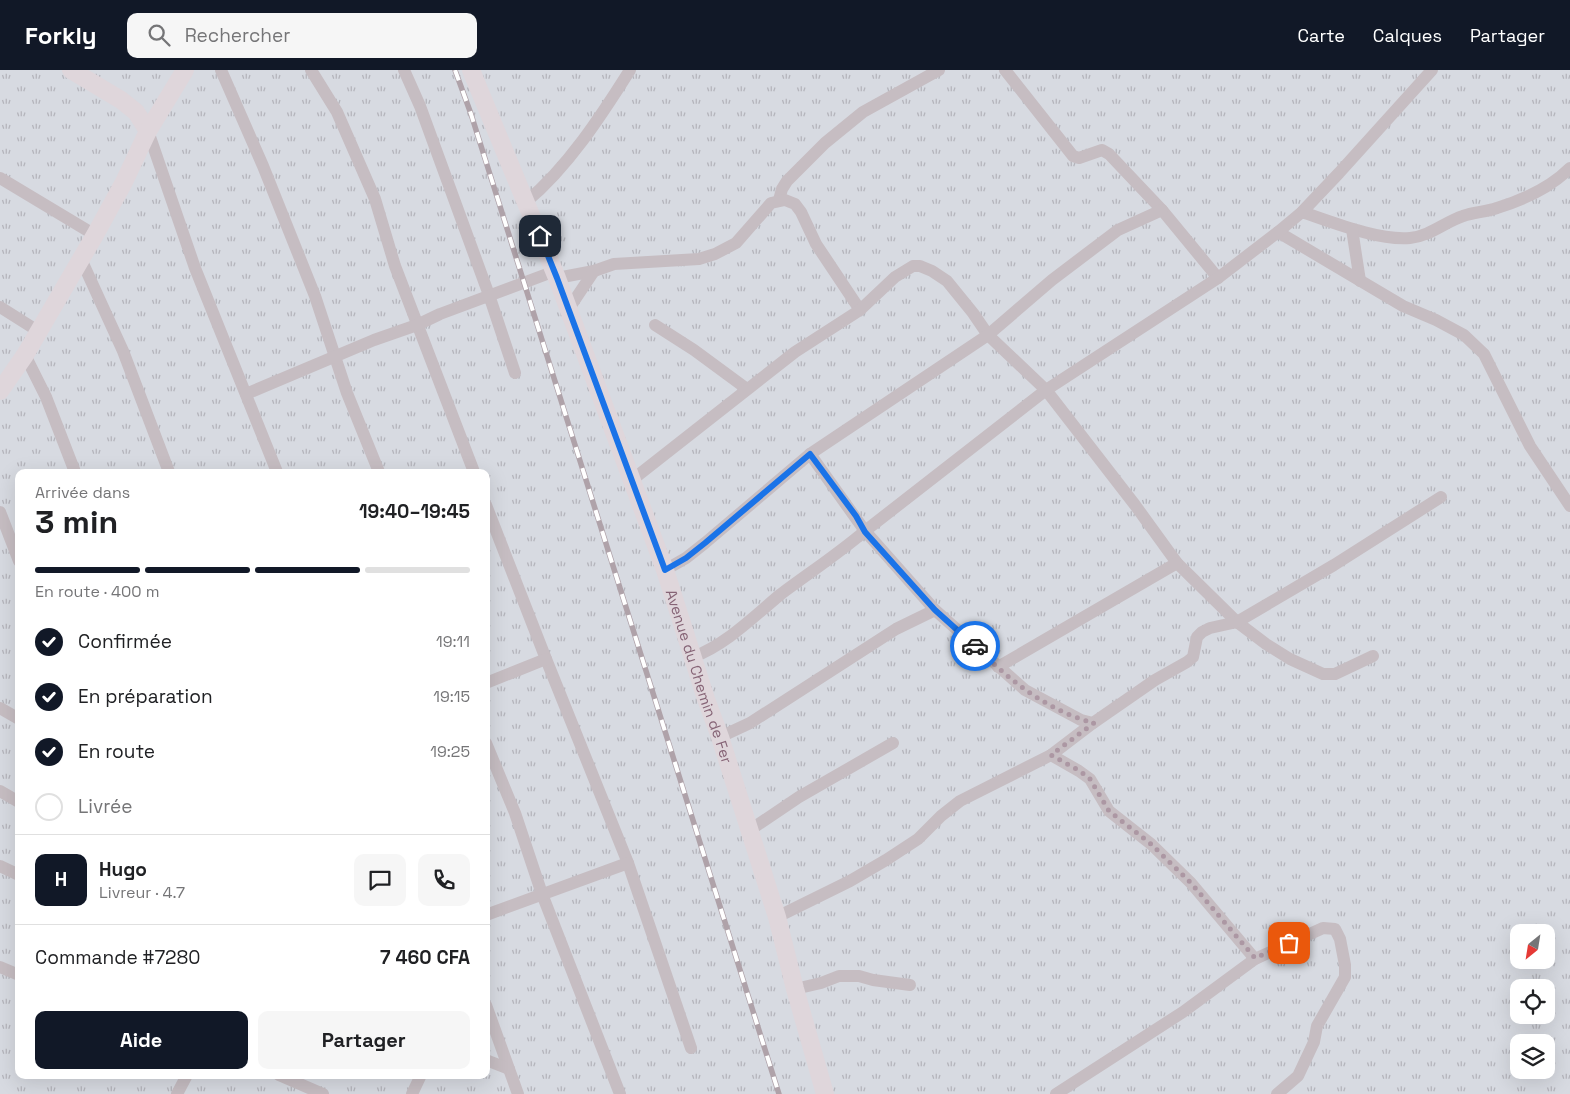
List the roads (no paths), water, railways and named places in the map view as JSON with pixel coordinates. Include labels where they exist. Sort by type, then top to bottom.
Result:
[{"type":"street","points":[[71,70],[122,100],[136,112],[148,131],[195,268],[276,469]]},
{"type":"street","points":[[0,391],[25,355],[81,259],[124,182],[148,131],[185,70]]},
{"type":"street","points":[[221,70],[263,166],[315,296],[335,357],[378,469]]},
{"type":"street","points":[[311,70],[337,112],[371,191],[395,266],[473,469]]},
{"type":"street","points":[[404,70],[420,106],[514,373]]},
{"type":"street","name":"Avenue du Chemin de Fer","points":[[471,70],[556,275],[665,570],[777,918],[825,1094]]},
{"type":"street","points":[[526,202],[540,190],[564,162],[604,111],[630,70]]},
{"type":"street","points":[[779,200],[782,189],[787,181],[825,143],[863,112],[939,70]]},
{"type":"street","points":[[1005,70],[1072,156],[1079,158],[1102,150],[1109,154],[1162,210],[1218,278]]},
{"type":"street","points":[[693,657],[707,652],[726,640],[781,594],[865,532],[1046,390],[1218,278],[1278,232],[1302,212],[1370,140],[1432,70]]},
{"type":"street","points":[[1302,212],[1352,229],[1410,238],[1429,233],[1463,216],[1496,208],[1541,190],[1561,177],[1570,168]]},
{"type":"street","points":[[0,178],[95,234]]},
{"type":"street","points":[[246,394],[440,314],[488,296],[556,275],[594,271],[614,264],[698,259],[715,254],[736,243],[772,203],[779,200],[795,204],[806,221],[816,244],[860,310]]},
{"type":"street","points":[[665,570],[686,558],[705,543],[810,454],[988,335],[1052,280],[1118,230],[1162,210]]},
{"type":"street","points":[[1352,229],[1360,281]]},
{"type":"street","points":[[1278,232],[1403,306],[1436,320],[1464,335],[1484,354],[1530,446],[1570,506]]},
{"type":"street","points":[[81,259],[123,350],[168,469]]},
{"type":"street","points":[[632,480],[794,352],[860,310],[895,277],[913,266],[920,266],[947,281],[988,335],[1046,390],[1135,505],[1177,563],[1237,622],[1290,659],[1323,674],[1335,674],[1373,656]]},
{"type":"street","points":[[568,310],[594,271]]},
{"type":"street","points":[[0,307],[38,331]]},
{"type":"street","points":[[655,325],[694,350],[747,389]]},
{"type":"street","points":[[25,355],[46,397],[74,469]]},
{"type":"street","points":[[810,454],[856,516],[865,532],[935,610],[1025,690],[1081,720],[1094,723]]},
{"type":"street","points":[[777,918],[850,881],[886,860],[918,838],[960,801],[1051,755],[1155,680],[1187,662],[1193,656],[1197,637],[1202,632],[1210,628],[1237,622],[1334,565],[1442,496]]},
{"type":"street","points":[[0,512],[15,551]]},
{"type":"street","points":[[490,514],[628,863],[691,1048]]},
{"type":"street","points":[[998,667],[1177,563]]},
{"type":"street","points":[[720,737],[750,723],[896,629],[935,610]]},
{"type":"street","points":[[490,681],[546,659]]},
{"type":"street","points":[[0,708],[15,716]]},
{"type":"street","points":[[750,830],[799,797],[893,743]]},
{"type":"street","points":[[490,754],[515,813],[542,894],[620,1094]]},
{"type":"street","points":[[1051,755],[1080,771],[1090,779],[1109,811],[1151,844],[1191,883],[1255,958]]},
{"type":"street","points":[[0,791],[15,800]]},
{"type":"street","points":[[490,914],[628,863]]},
{"type":"street","points":[[0,866],[15,873]]},
{"type":"street","points":[[1056,1094],[1183,1012],[1255,958],[1323,928],[1335,929],[1340,939],[1346,965],[1345,977],[1318,1026],[1314,1042],[1298,1076],[1278,1094]]},
{"type":"street","points":[[0,967],[15,973]]},
{"type":"street","points":[[795,988],[821,983],[839,976],[859,976],[873,980],[910,985]]},
{"type":"street","points":[[490,1016],[518,1094]]},
{"type":"street","points":[[490,1062],[509,1069]]},
{"type":"street","points":[[177,1094],[185,1079]]},
{"type":"street","points":[[288,1079],[323,1094]]},
{"type":"street","points":[[412,1094],[419,1079]]},
{"type":"railway","points":[[455,70],[471,114],[779,1094]]}]
